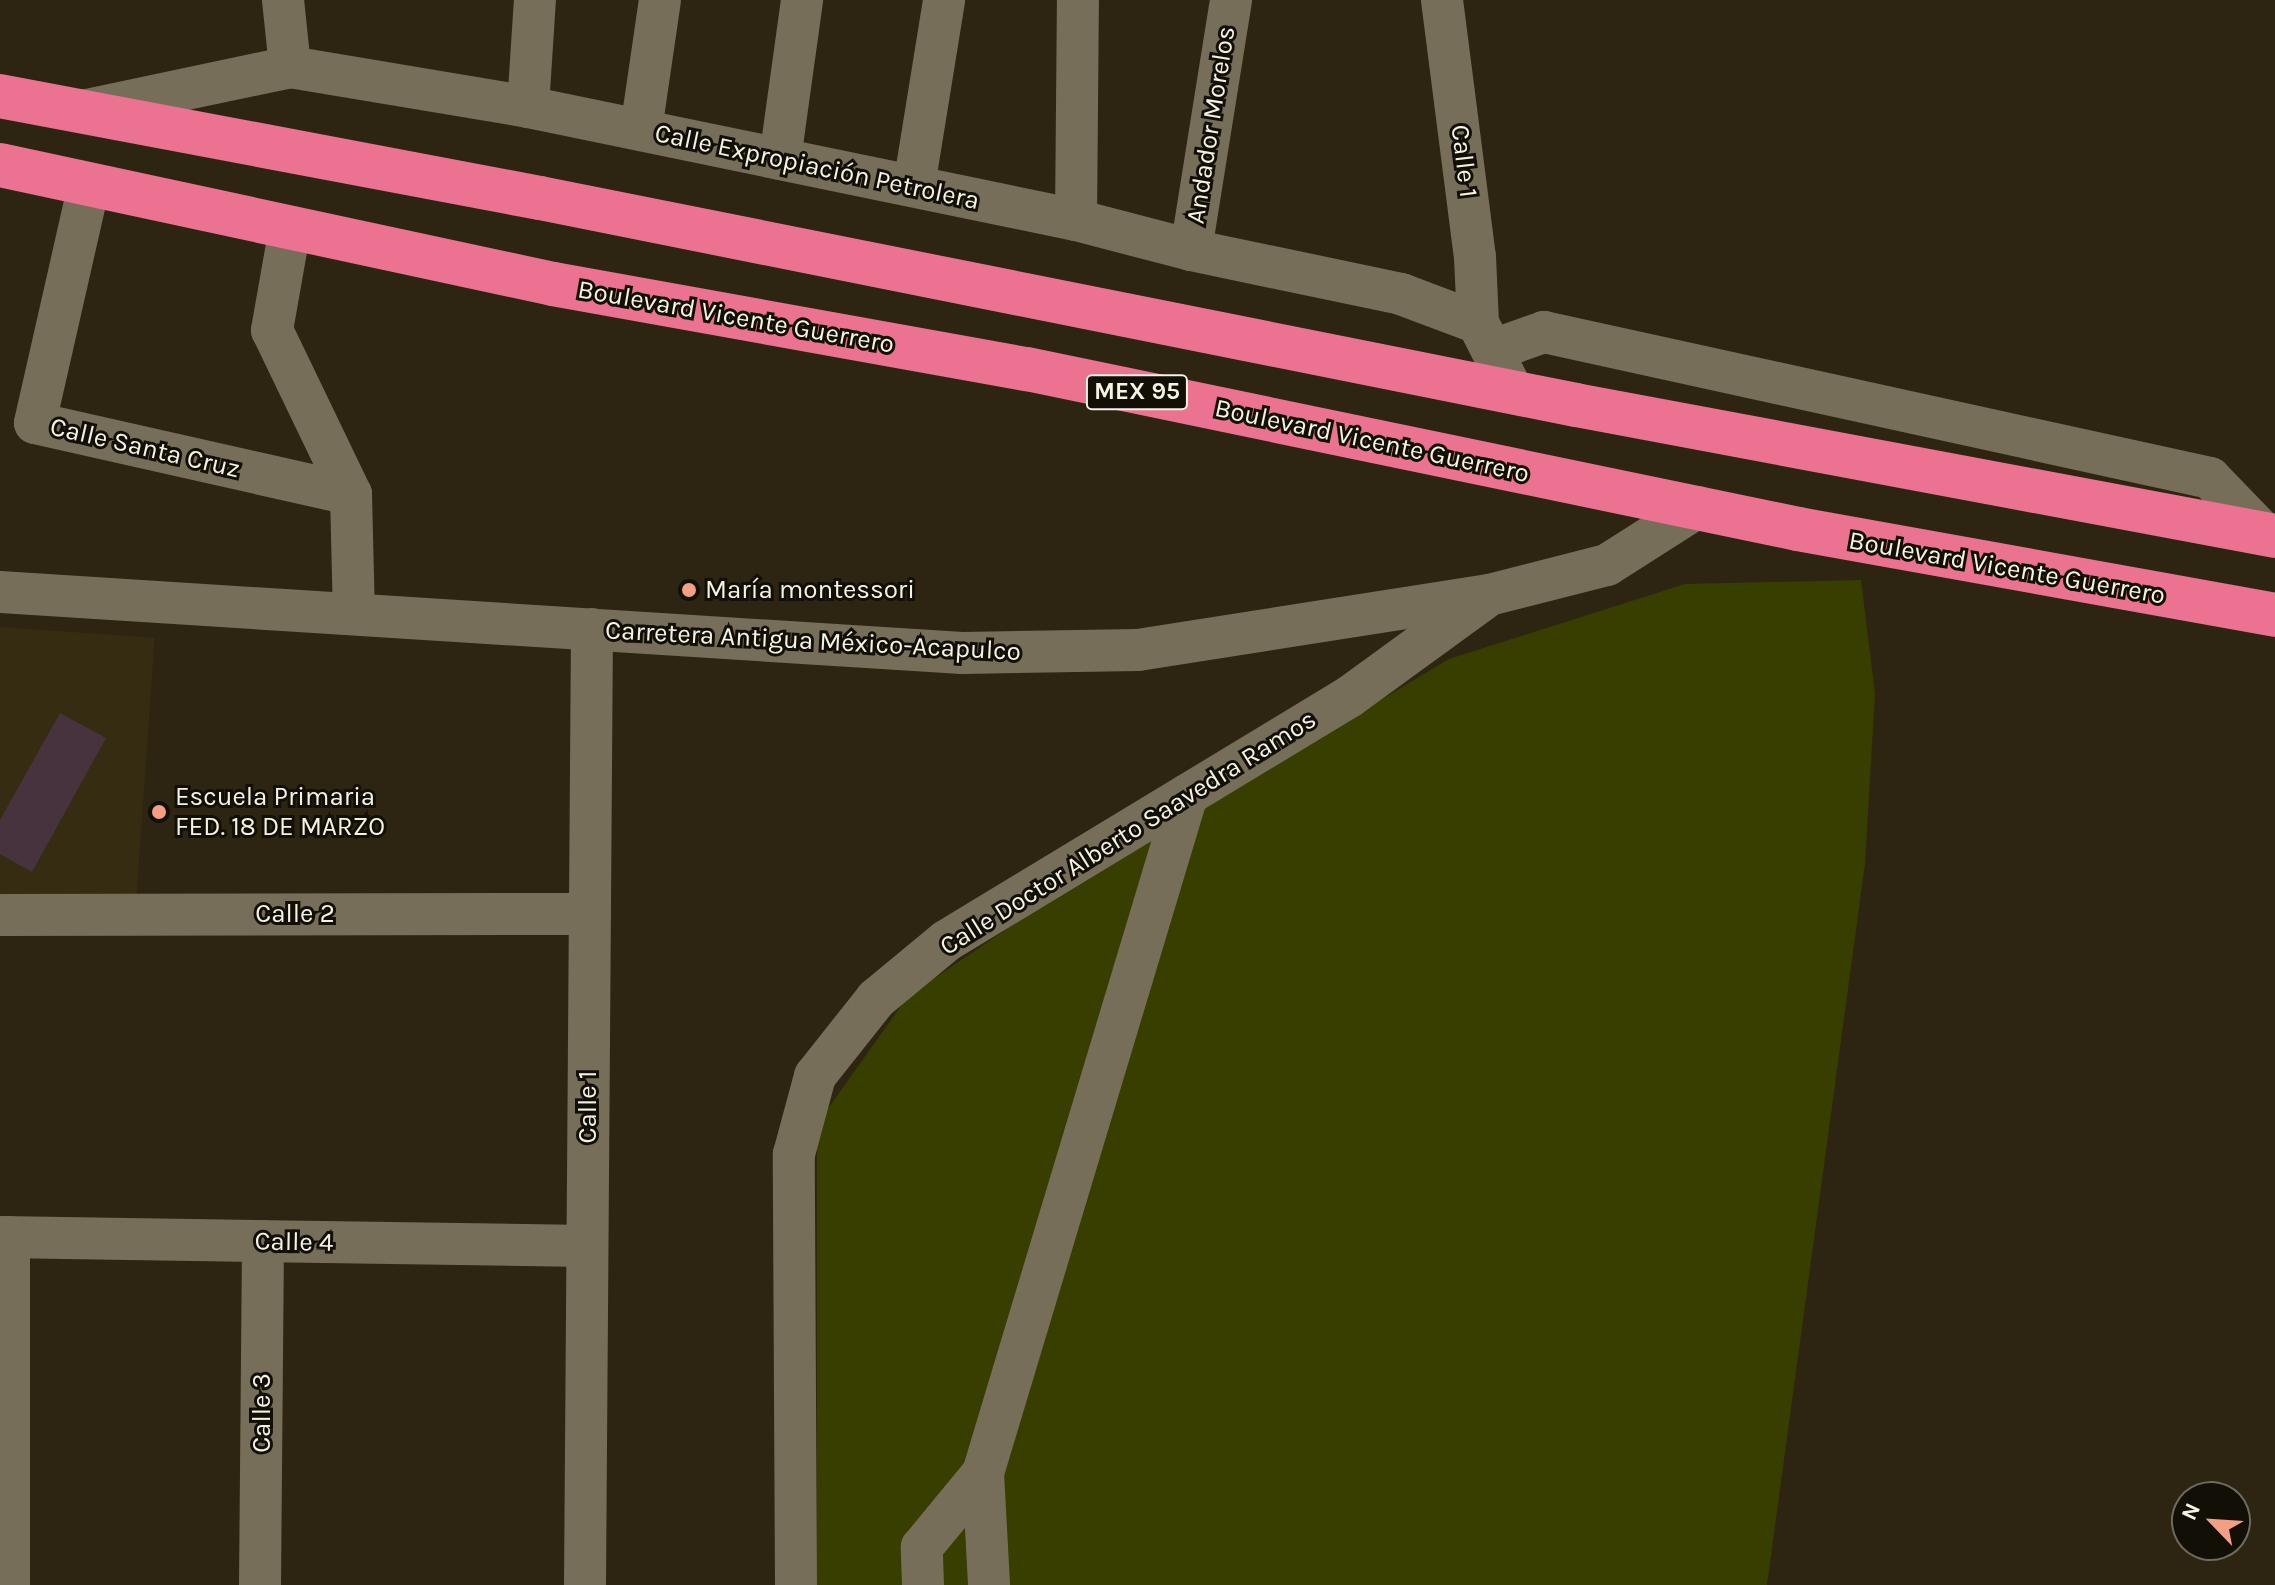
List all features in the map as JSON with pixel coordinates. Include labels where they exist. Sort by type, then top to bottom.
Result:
[{"type":"highway","points":[[0,96],[75,113],[540,198],[1513,392],[2270,535]]},
{"type":"highway","name":"Boulevard Vicente Guerrero","points":[[0,165],[553,284],[1027,369],[1698,507],[2070,580],[2275,615]]},
{"type":"street","points":[[283,0],[290,67]]},
{"type":"street","points":[[528,107],[535,0]]},
{"type":"street","points":[[641,130],[660,0]]},
{"type":"street","points":[[780,159],[802,0]]},
{"type":"street","points":[[914,186],[944,0]]},
{"type":"street","points":[[1076,220],[1078,0]]},
{"type":"street","name":"Andador Morelos","points":[[1191,250],[1231,0]]},
{"type":"street","name":"Calle 1","points":[[1442,0],[1485,336]]},
{"type":"street","name":"Calle Expropiación Petrolera","points":[[75,113],[290,67],[528,107],[1076,220],[1191,250],[1401,294],[1485,336]]},
{"type":"street","name":"Calle Santa Cruz","points":[[89,185],[35,423],[351,494]]},
{"type":"street","points":[[290,228],[272,330],[351,494],[354,614]]},
{"type":"street","points":[[1513,392],[1485,336],[1544,332],[2210,478],[2270,535]]},
{"type":"street","name":"Carretera Antigua México-Acapulco","points":[[0,592],[962,653],[1138,650],[1489,595],[1607,565],[1698,507]]},
{"type":"street","name":"Calle Doctor Alberto Saavedra Ramos","points":[[796,1585],[794,1154],[815,1076],[876,999],[946,941],[1349,697],[1489,595]]},
{"type":"street","name":"Calle 1","points":[[585,1585],[592,629]]},
{"type":"street","points":[[989,1585],[983,1473],[1187,795]]},
{"type":"street","name":"Calle 2","points":[[0,915],[590,914]]},
{"type":"street","points":[[5,1237],[9,1585]]},
{"type":"street","name":"Calle 4","points":[[5,1237],[587,1246]]},
{"type":"street","name":"Calle 3","points":[[260,1585],[263,1241]]},
{"type":"street","points":[[923,1585],[922,1547],[983,1473]]},
{"type":"shaded area","points":[[0,627],[155,638],[136,904],[0,895]]},
{"type":"green space","points":[[1861,580],[1875,694],[1865,864],[1767,1585],[817,1585],[817,1124],[908,996],[1084,877],[1449,659],[1685,584]]},
{"type":"building","points":[[60,713],[106,738],[32,872],[0,854],[0,820]]},
{"type":"place","name":"María montessori","points":[[689,590]]},
{"type":"place","name":"Escuela Primaria FED. 18 DE MARZO","points":[[159,812]]}]
